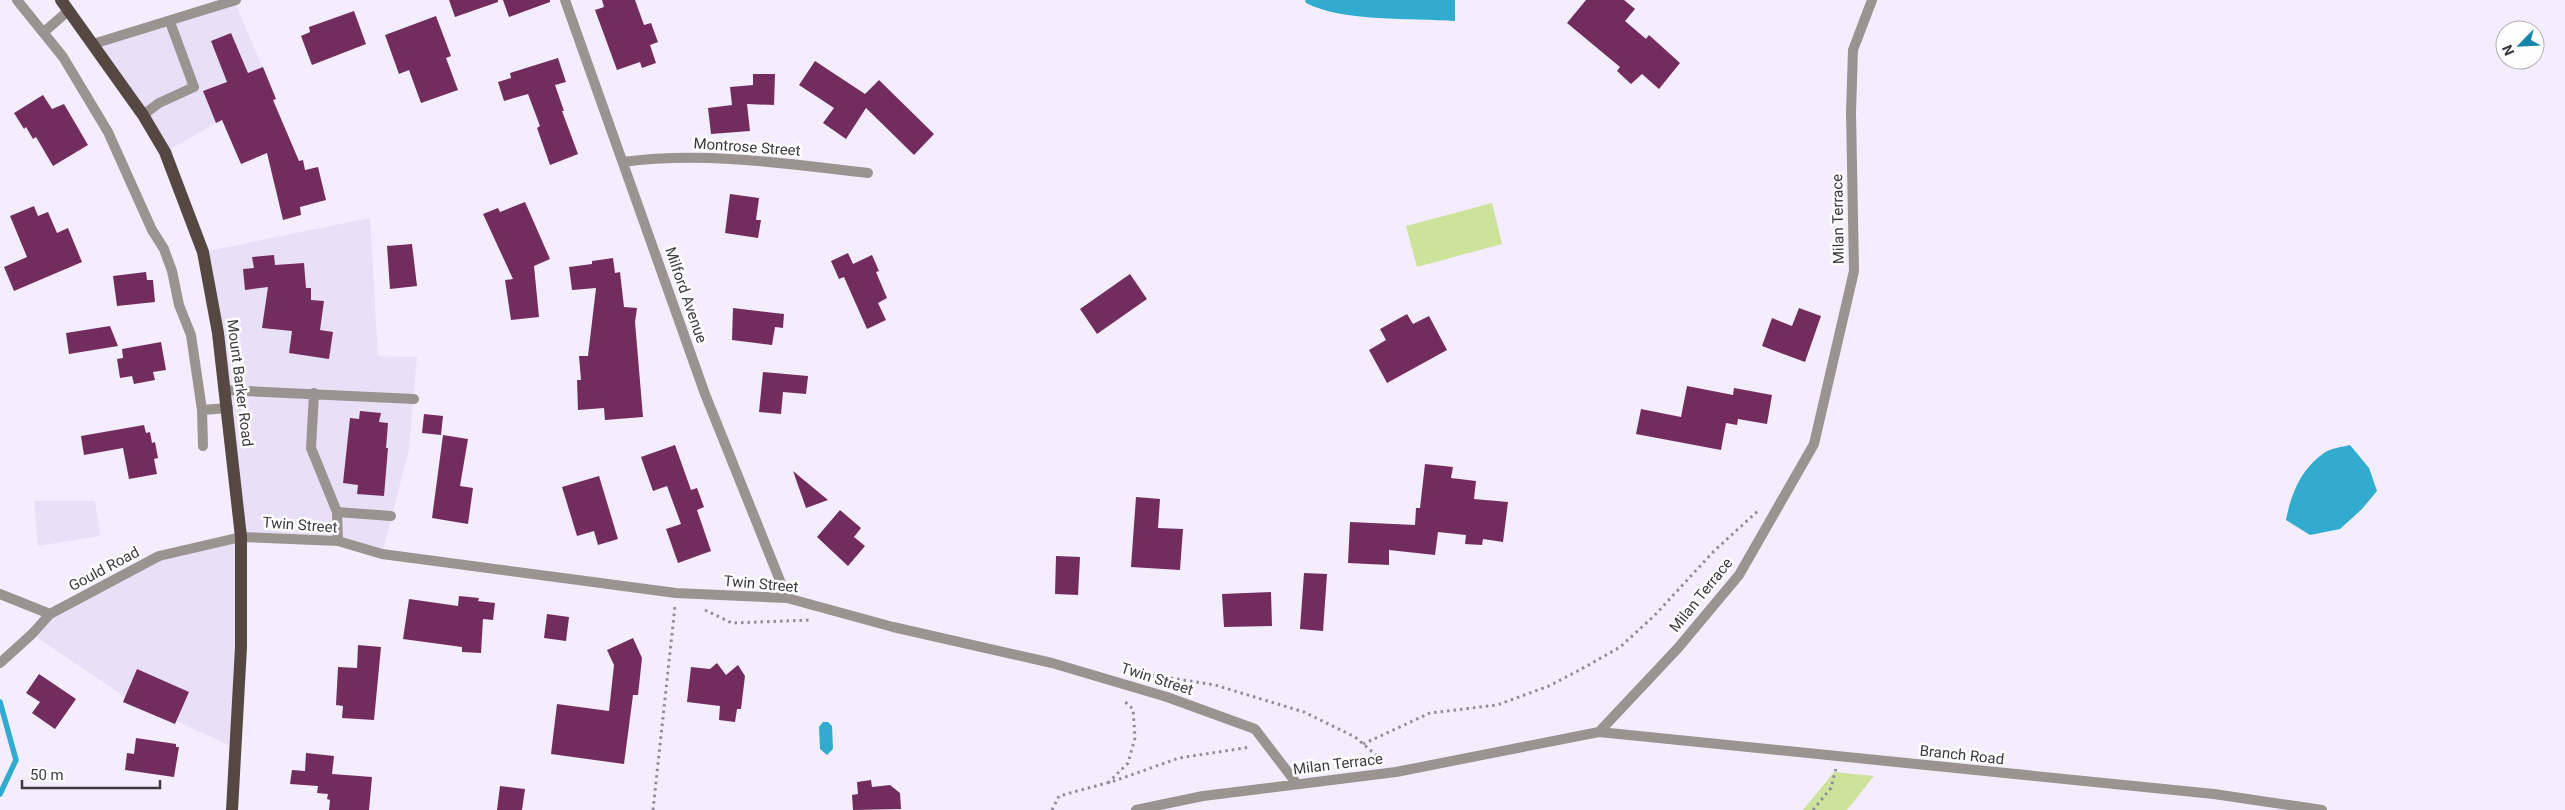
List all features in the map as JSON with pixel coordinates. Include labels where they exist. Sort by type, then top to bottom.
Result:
[{"type":"main road","name":"Mount Barker Road","points":[[61,0],[143,115],[165,152],[203,252],[218,334],[228,408],[241,537],[241,647],[232,810]]},
{"type":"street","points":[[17,0],[63,57],[108,132],[152,230],[164,249],[172,271],[179,305],[191,335],[202,410],[203,446]]},
{"type":"street","points":[[93,44],[170,22],[236,0]]},
{"type":"street","name":"Milford Avenue","points":[[565,0],[705,394],[787,598]]},
{"type":"street","name":"Milan Terrace","points":[[1136,810],[1203,796],[1396,772],[1599,732],[1678,648],[1739,575],[1814,444],[1854,271],[1851,112],[1853,50],[1872,0]]},
{"type":"street","points":[[44,32],[68,11]]},
{"type":"street","points":[[143,115],[159,103],[194,86],[170,22]]},
{"type":"street","name":"Montrose Street","points":[[624,162],[655,158],[747,160],[868,173]]},
{"type":"street","points":[[225,390],[414,399]]},
{"type":"street","points":[[314,393],[311,448],[337,512],[338,541]]},
{"type":"street","points":[[202,410],[228,408]]},
{"type":"street","points":[[337,512],[391,516]]},
{"type":"street","name":"Twin Street","points":[[241,537],[338,541],[382,554],[676,593],[787,598],[893,627],[1052,663],[1118,682],[1255,729],[1297,784]]},
{"type":"street","name":"Gould Road","points":[[0,663],[32,634],[50,614],[159,556],[241,537]]},
{"type":"street","points":[[0,594],[50,614]]},
{"type":"street","name":"Branch Road","points":[[1599,732],[1838,758],[2214,794],[2322,810]]},
{"type":"path","points":[[1363,744],[1430,713],[1497,705],[1549,686],[1620,647],[1654,616],[1714,550],[1762,507]]},
{"type":"path","points":[[653,810],[676,593]]},
{"type":"path","points":[[1142,674],[1215,685],[1304,712],[1355,737],[1396,772]]},
{"type":"path","points":[[1108,783],[1128,763],[1135,738],[1133,709],[1121,698]]},
{"type":"path","points":[[1052,810],[1059,796],[1108,783],[1179,758],[1266,744]]},
{"type":"path","points":[[1813,810],[1831,788],[1838,758]]},
{"type":"shaded area","points":[[234,1],[276,99],[216,123],[165,152],[93,44]]},
{"type":"shaded area","points":[[370,218],[378,356],[417,357],[409,449],[382,554],[338,541],[242,537],[235,748],[125,697],[32,634],[50,614],[159,556],[241,536],[203,252]]},
{"type":"shaded area","points":[[34,501],[95,501],[100,536],[38,546]]},
{"type":"green space","points":[[1492,203],[1502,244],[1417,267],[1406,226]]},
{"type":"green space","points":[[1834,772],[1874,776],[1847,810],[1803,810]]},
{"type":"water","points":[[1305,0],[1455,0],[1455,21],[1358,16],[1321,9],[1306,3]]},
{"type":"water","points":[[2350,445],[2369,468],[2377,491],[2362,509],[2340,529],[2310,535],[2286,520],[2294,492],[2303,474],[2316,459],[2327,451]]},
{"type":"water","points":[[823,722],[828,722],[832,726],[833,749],[827,755],[820,749],[819,727]]},
{"type":"building","points":[[449,0],[498,0],[498,2],[455,17]]},
{"type":"building","points":[[503,0],[550,0],[550,2],[509,17]]},
{"type":"building","points":[[602,0],[635,0],[644,25],[651,23],[658,42],[650,45],[656,63],[642,68],[640,62],[617,70],[595,10],[604,7]]},
{"type":"building","points":[[1586,0],[1624,0],[1635,9],[1625,21],[1646,39],[1649,35],[1680,63],[1659,89],[1642,74],[1631,84],[1617,71],[1620,67],[1567,23]]},
{"type":"building","points":[[354,11],[366,44],[312,65],[301,36],[310,32],[309,27]]},
{"type":"building","points":[[436,16],[451,56],[446,58],[458,90],[421,103],[409,70],[399,74],[385,35]]},
{"type":"building","points":[[231,33],[248,73],[263,67],[276,99],[273,100],[299,161],[303,160],[305,170],[318,167],[326,200],[300,207],[301,215],[283,220],[267,153],[241,164],[222,120],[216,123],[203,91],[227,82],[211,41]]},
{"type":"building","points":[[558,58],[566,82],[555,85],[564,111],[562,111],[578,154],[550,165],[537,128],[540,126],[528,94],[504,101],[498,82],[511,78],[510,73]]},
{"type":"building","points":[[815,61],[865,94],[879,80],[934,134],[914,155],[866,108],[846,139],[823,123],[834,108],[799,85]]},
{"type":"building","points":[[753,74],[775,74],[774,105],[747,104],[750,131],[711,134],[708,108],[732,105],[730,87],[753,85]]},
{"type":"building","points":[[43,95],[52,109],[64,104],[88,145],[53,166],[36,137],[33,139],[14,113]]},
{"type":"building","points":[[730,194],[759,198],[756,220],[761,220],[758,238],[725,233]]},
{"type":"building","points":[[525,202],[550,259],[534,266],[539,317],[511,320],[505,280],[513,279],[483,214],[498,208],[500,212]]},
{"type":"building","points":[[34,206],[38,216],[48,212],[57,233],[68,228],[82,262],[14,291],[4,267],[27,257],[10,216]]},
{"type":"building","points":[[412,244],[417,286],[390,289],[387,246]]},
{"type":"building","points":[[848,253],[853,264],[872,255],[879,271],[876,272],[887,298],[878,303],[886,320],[867,329],[844,277],[839,279],[831,261]]},
{"type":"building","points":[[274,255],[275,265],[304,263],[306,288],[311,288],[311,300],[324,301],[320,330],[333,332],[329,359],[289,353],[292,331],[262,328],[268,287],[245,290],[243,269],[254,268],[252,257]]},
{"type":"building","points":[[613,258],[615,273],[620,272],[624,307],[637,308],[635,322],[643,417],[605,420],[604,408],[578,410],[577,380],[581,380],[579,356],[588,356],[596,288],[572,290],[569,267],[592,264],[592,261]]},
{"type":"building","points":[[146,272],[147,280],[153,280],[155,302],[117,306],[113,276]]},
{"type":"building","points":[[1130,274],[1147,299],[1097,334],[1080,309]]},
{"type":"building","points":[[733,308],[784,314],[783,328],[775,327],[772,345],[732,340]]},
{"type":"building","points":[[1799,308],[1821,316],[1805,362],[1762,346],[1772,318],[1792,326]]},
{"type":"building","points":[[1407,314],[1413,324],[1429,316],[1447,350],[1387,383],[1369,350],[1386,340],[1380,329]]},
{"type":"building","points":[[110,326],[118,346],[69,354],[66,333]]},
{"type":"building","points":[[161,342],[166,370],[153,372],[155,380],[134,384],[132,376],[120,378],[117,359],[123,358],[122,349]]},
{"type":"building","points":[[763,372],[808,376],[806,394],[783,392],[781,414],[759,412]]},
{"type":"building","points":[[1687,386],[1733,395],[1734,388],[1772,395],[1767,424],[1738,419],[1737,425],[1726,423],[1721,450],[1636,434],[1641,409],[1681,417]]},
{"type":"building","points":[[360,411],[381,413],[379,422],[388,423],[384,496],[357,494],[358,485],[343,483],[350,418],[359,419]]},
{"type":"building","points":[[424,414],[443,416],[441,435],[422,433]]},
{"type":"building","points":[[144,425],[146,433],[150,432],[152,443],[155,442],[158,458],[154,459],[157,474],[129,479],[123,448],[84,455],[81,436]]},
{"type":"building","points":[[443,435],[468,439],[460,486],[473,488],[468,524],[432,518]]},
{"type":"building","points":[[675,445],[691,490],[697,488],[704,507],[697,510],[711,551],[678,563],[666,529],[681,524],[667,486],[653,491],[641,457]]},
{"type":"building","points":[[1425,464],[1453,467],[1451,478],[1476,481],[1474,499],[1508,502],[1503,542],[1483,539],[1482,545],[1465,544],[1466,535],[1438,532],[1435,555],[1389,550],[1389,565],[1348,563],[1350,522],[1415,525],[1416,508],[1420,508]]},
{"type":"building","points":[[793,471],[828,500],[806,508]]},
{"type":"building","points":[[599,476],[618,539],[598,545],[594,531],[577,536],[562,487]]},
{"type":"building","points":[[1136,497],[1160,499],[1158,528],[1183,529],[1180,570],[1131,567]]},
{"type":"building","points":[[840,510],[861,528],[854,537],[865,546],[848,566],[817,537]]},
{"type":"building","points":[[1056,556],[1080,557],[1078,595],[1055,594]]},
{"type":"building","points":[[1304,573],[1327,574],[1323,631],[1300,629]]},
{"type":"building","points":[[1271,592],[1272,626],[1224,627],[1222,594]]},
{"type":"building","points":[[459,596],[479,598],[478,601],[495,603],[493,620],[483,619],[481,653],[462,652],[462,647],[403,639],[409,599],[458,606]]},
{"type":"building","points":[[547,614],[569,617],[566,641],[544,638]]},
{"type":"building","points":[[633,638],[642,658],[638,695],[633,695],[624,764],[551,754],[557,704],[609,711],[614,665],[607,650]]},
{"type":"building","points":[[358,645],[381,647],[374,720],[342,718],[343,706],[336,705],[338,667],[357,668]]},
{"type":"building","points":[[717,663],[726,675],[738,665],[745,676],[741,709],[737,709],[735,722],[719,720],[720,706],[687,702],[691,667],[710,669]]},
{"type":"building","points":[[137,669],[189,692],[175,724],[123,702]]},
{"type":"building","points":[[39,674],[76,699],[55,729],[32,713],[40,702],[26,693]]},
{"type":"building","points":[[136,738],[176,744],[176,747],[179,747],[174,777],[125,770],[127,753],[134,754]]},
{"type":"building","points":[[306,753],[334,756],[332,774],[372,777],[369,810],[329,810],[330,800],[327,799],[328,794],[317,793],[318,786],[290,784],[292,770],[305,771]]},
{"type":"building","points":[[871,780],[872,787],[890,785],[900,793],[901,809],[853,810],[852,795],[858,794],[857,782]]},
{"type":"building","points":[[500,786],[525,789],[522,810],[497,810]]},
{"type":"waterway","points":[[0,702],[16,760],[0,794]]}]
